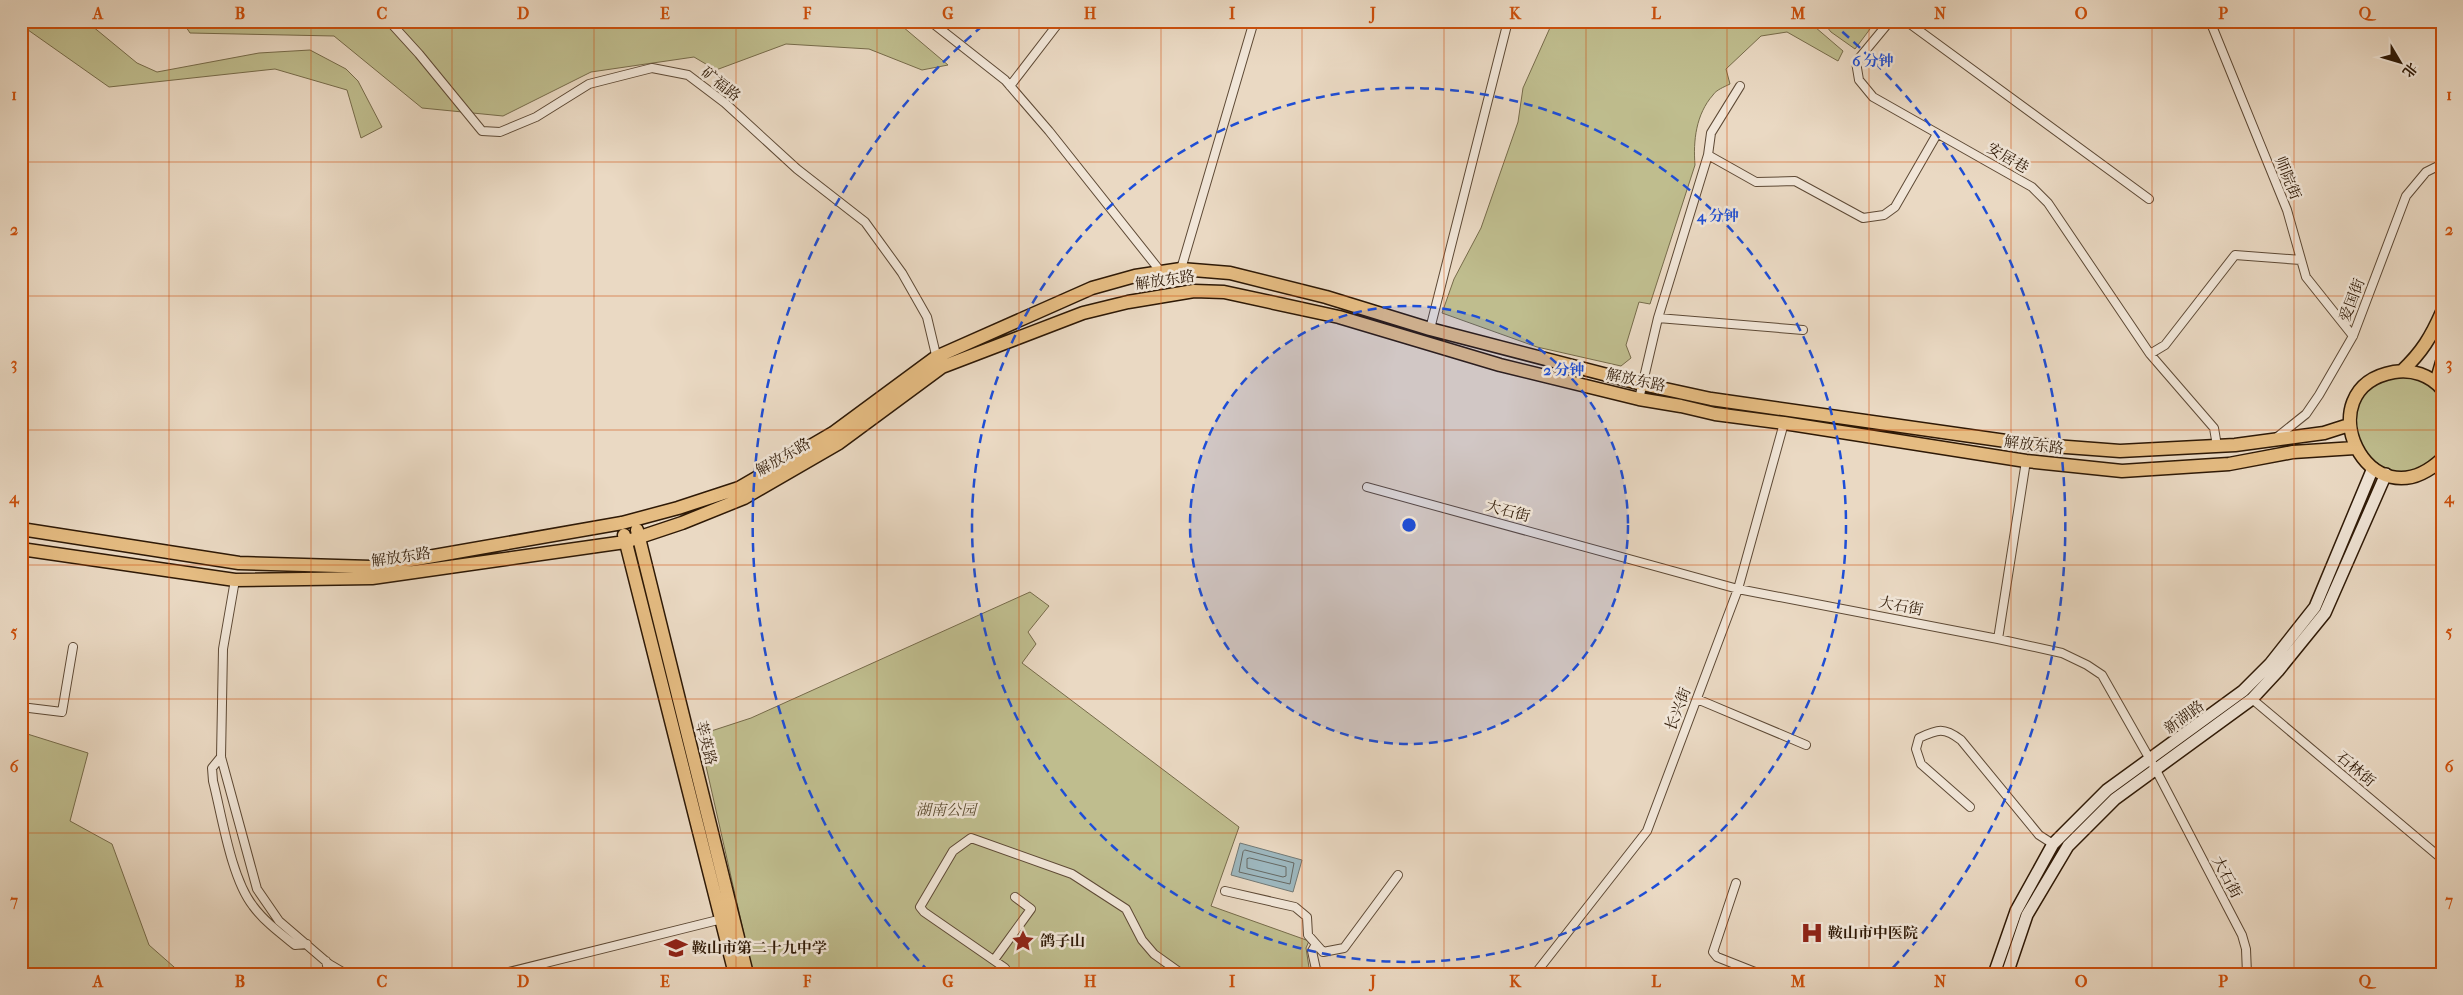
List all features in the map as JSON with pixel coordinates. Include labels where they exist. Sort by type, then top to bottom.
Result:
[{"type":"main road","name":"解放东路","points":[[21,528],[239,562],[371,567],[622,523],[739,488],[833,433],[939,362],[1092,288],[1136,276],[1181,269],[1230,273],[1326,297],[1430,329],[1642,384],[1711,399],[2027,444],[2120,451],[2217,446],[2324,433],[2349,425]]},
{"type":"main road","name":"解放东路","points":[[21,549],[234,580],[372,578],[625,542],[682,523],[744,498],[839,443],[939,362],[1083,313],[1176,294],[1224,292],[1339,317],[1500,365],[1639,399],[1715,414],[1784,422],[2026,461],[2122,471],[2229,464],[2293,452],[2355,448]]},
{"type":"main road","points":[[2402,371],[2419,354],[2432,334],[2442,312]]},
{"type":"main road","points":[[2442,362],[2439,386],[2422,374],[2402,371],[2385,374],[2365,387],[2352,408],[2349,425],[2355,448],[2363,459],[2373,468],[2386,474],[2402,477],[2417,474],[2432,468],[2442,458]]},
{"type":"main road","name":"新湖路","points":[[2007,974],[2027,915],[2068,846],[2152,765],[2243,691],[2270,664],[2316,607],[2373,468]]},
{"type":"main road","name":"新湖路","points":[[1994,974],[2016,911],[2053,844],[2107,790],[2152,765],[2252,699],[2326,614],[2386,474]]},
{"type":"main road","name":"莘英路","points":[[636,519],[638,537],[746,974]]},
{"type":"main road","name":"莘英路","points":[[622,523],[625,542],[735,974]]},
{"type":"street","name":"矿福路","points":[[389,21],[419,54],[482,131],[500,132],[536,117],[589,84],[652,68],[688,75],[724,103],[797,169],[865,222],[902,273],[927,317],[939,362]]},
{"type":"street","points":[[930,21],[1010,86],[1049,131],[1160,272]]},
{"type":"street","points":[[1010,86],[1060,21]]},
{"type":"street","points":[[1181,269],[1254,21]]},
{"type":"street","points":[[1430,329],[1508,21]]},
{"type":"street","name":"安居巷","points":[[1890,21],[1856,62],[1859,80],[1873,97],[2032,187],[2048,203],[2150,354],[2214,428],[2217,446]]},
{"type":"street","points":[[1906,21],[2149,199]]},
{"type":"street","name":"师院街","points":[[2210,21],[2287,210],[2306,277],[2352,336]]},
{"type":"street","points":[[1639,399],[1658,318],[1708,156],[1711,133],[1740,86]]},
{"type":"street","points":[[1708,156],[1756,182],[1795,181],[1862,218],[1884,214],[1895,207],[1937,134]]},
{"type":"street","name":"爱国街","points":[[2274,439],[2306,414],[2352,336],[2406,196],[2426,172],[2442,164]]},
{"type":"street","points":[[2150,354],[2164,345],[2235,255],[2301,260]]},
{"type":"street","points":[[1658,318],[1803,330]]},
{"type":"street","name":"长兴街","points":[[1535,974],[1647,831],[1738,589],[1784,422]]},
{"type":"street","points":[[1998,639],[2026,461]]},
{"type":"street","name":"大石街","points":[[1367,487],[1738,589],[2062,652],[2087,665],[2102,676],[2152,765],[2242,935],[2246,949],[2247,974]]},
{"type":"street","points":[[234,580],[223,649],[221,757],[257,889],[279,921],[326,961],[346,974]]},
{"type":"street","points":[[21,707],[62,712],[73,647]]},
{"type":"street","points":[[1697,699],[1806,745]]},
{"type":"street","name":"石林街","points":[[2252,699],[2442,859]]},
{"type":"street","points":[[1970,807],[1921,764],[1916,749],[1919,738],[1934,731],[1948,731],[1960,740],[2039,835],[2053,844]]},
{"type":"street","points":[[221,757],[212,768],[213,781],[242,887],[251,904],[263,918],[295,945],[307,944]]},
{"type":"street","points":[[1005,968],[924,912],[920,906],[953,851],[970,838],[1072,874],[1117,902],[1126,909],[1142,940],[1154,954],[1182,974]]},
{"type":"street","points":[[1225,891],[1295,907],[1307,917],[1308,936],[1315,946],[1323,952],[1344,948],[1398,875]]},
{"type":"street","points":[[1736,883],[1713,952],[1717,957],[1760,974]]},
{"type":"street","points":[[994,960],[1031,909],[1016,897]]},
{"type":"street","points":[[501,974],[722,919]]},
{"type":"street","points":[[1315,946],[1312,951],[1316,974]]},
{"type":"street","points":[[326,961],[329,974]]},
{"type":"green space","points":[[21,21],[86,21],[137,63],[157,72],[259,53],[310,50],[346,69],[358,81],[382,127],[361,138],[347,90],[275,69],[109,87],[21,25]]},
{"type":"green space","points":[[182,21],[896,21],[948,65],[922,70],[869,49],[786,44],[716,70],[694,57],[591,72],[503,116],[422,108],[334,36],[190,33]]},
{"type":"green space","points":[[1553,21],[1808,21],[1843,51],[1838,61],[1787,32],[1761,36],[1726,69],[1730,84],[1714,93],[1707,102],[1699,119],[1695,137],[1695,165],[1650,304],[1639,302],[1626,345],[1631,358],[1621,366],[1537,347],[1442,313],[1454,279],[1481,228],[1518,122],[1523,88]]},
{"type":"green space","points":[[1822,21],[1876,21],[1855,49],[1831,32]]},
{"type":"green space","points":[[2402,371],[2442,389],[2442,459],[2432,468],[2386,474],[2351,436],[2359,393]]},
{"type":"green space","name":"湖南公园","points":[[1030,592],[1049,606],[1028,632],[1036,644],[1022,663],[1239,827],[1211,906],[1309,941],[1306,948],[1310,974],[753,974],[699,735],[751,718]]},
{"type":"green space","points":[[21,732],[88,753],[70,821],[112,844],[149,945],[182,974],[21,974]]},
{"type":"water","points":[[1240,843],[1302,860],[1293,892],[1231,875]]},
{"type":"place","name":"鞍山市中医院","points":[[1812,933]]},
{"type":"place","name":"鸽子山","points":[[1023,941]]},
{"type":"place","name":"鞍山市第二十九中学","points":[[676,948]]}]
